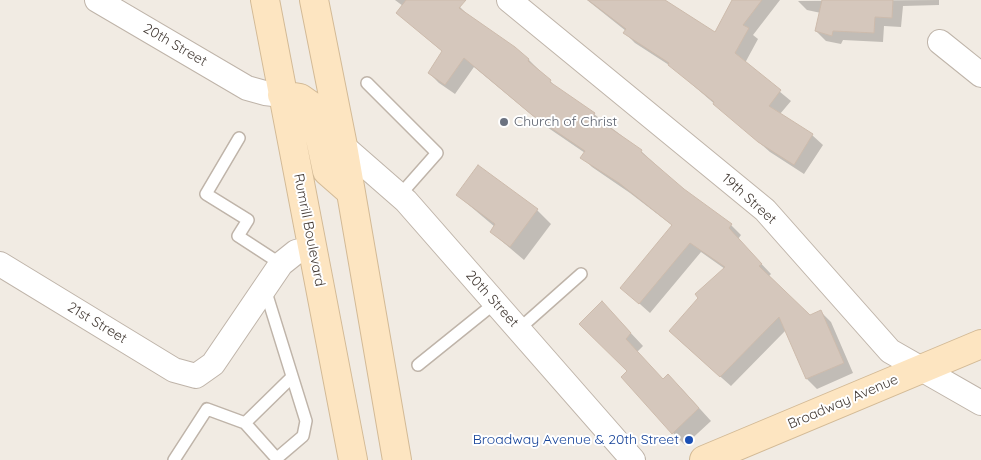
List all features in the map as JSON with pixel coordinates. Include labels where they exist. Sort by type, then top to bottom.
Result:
[{"type":"main road","name":"Rumrill Boulevard","points":[[265,0],[353,460]]},
{"type":"main road","points":[[314,0],[343,146],[397,460]]},
{"type":"main road","points":[[282,95],[300,98],[310,105],[315,114],[327,171],[350,192]]},
{"type":"main road","name":"Broadway Avenue","points":[[704,460],[981,344]]},
{"type":"street","name":"20th Street","points":[[97,0],[248,88],[282,95]]},
{"type":"street","name":"19th Street","points":[[510,0],[765,210],[890,350],[924,368],[981,403]]},
{"type":"street","points":[[940,42],[981,75]]},
{"type":"street","name":"20th Street","points":[[343,146],[399,196],[495,302],[633,460]]},
{"type":"street","points":[[265,288],[281,264],[296,252],[312,248]]},
{"type":"street","name":"21st Street","points":[[0,264],[174,370],[196,376],[213,364],[265,288]]},
{"type":"lane","points":[[367,84],[437,153],[399,196]]},
{"type":"lane","points":[[238,138],[206,194],[248,220],[238,236],[281,264]]},
{"type":"lane","points":[[518,328],[581,274]]},
{"type":"lane","points":[[174,460],[207,409],[245,423],[277,459],[303,436],[306,421],[265,288]]},
{"type":"lane","points":[[418,365],[495,302]]},
{"type":"lane","points":[[245,423],[292,376]]},
{"type":"building","points":[[406,0],[466,0],[459,8],[515,47],[529,59],[528,61],[551,80],[550,82],[595,113],[593,116],[642,150],[641,152],[684,189],[732,224],[729,228],[762,264],[759,266],[810,315],[821,310],[844,363],[806,379],[779,317],[720,377],[669,331],[698,298],[695,294],[725,267],[690,243],[639,304],[620,288],[672,225],[619,183],[580,158],[585,151],[532,115],[464,58],[445,85],[428,73],[442,51],[396,13]]},
{"type":"building","points":[[588,0],[665,0],[715,32],[732,0],[762,0],[743,25],[749,28],[735,53],[781,90],[769,106],[813,134],[794,165],[758,142],[713,104],[714,102],[668,65],[669,63],[623,33],[626,29]]},
{"type":"building","points":[[822,0],[893,0],[892,18],[875,17],[874,33],[833,31],[832,36],[815,31]]},
{"type":"building","points":[[478,165],[538,209],[510,247],[490,232],[495,224],[456,195]]},
{"type":"building","points":[[602,301],[631,333],[626,339],[663,379],[668,374],[699,408],[672,434],[621,377],[627,371],[579,324]]},
{"type":"place","name":"Church of Christ","points":[[504,122]]},
{"type":"place","name":"Broadway Avenue & 20th Street","points":[[689,440]]}]
